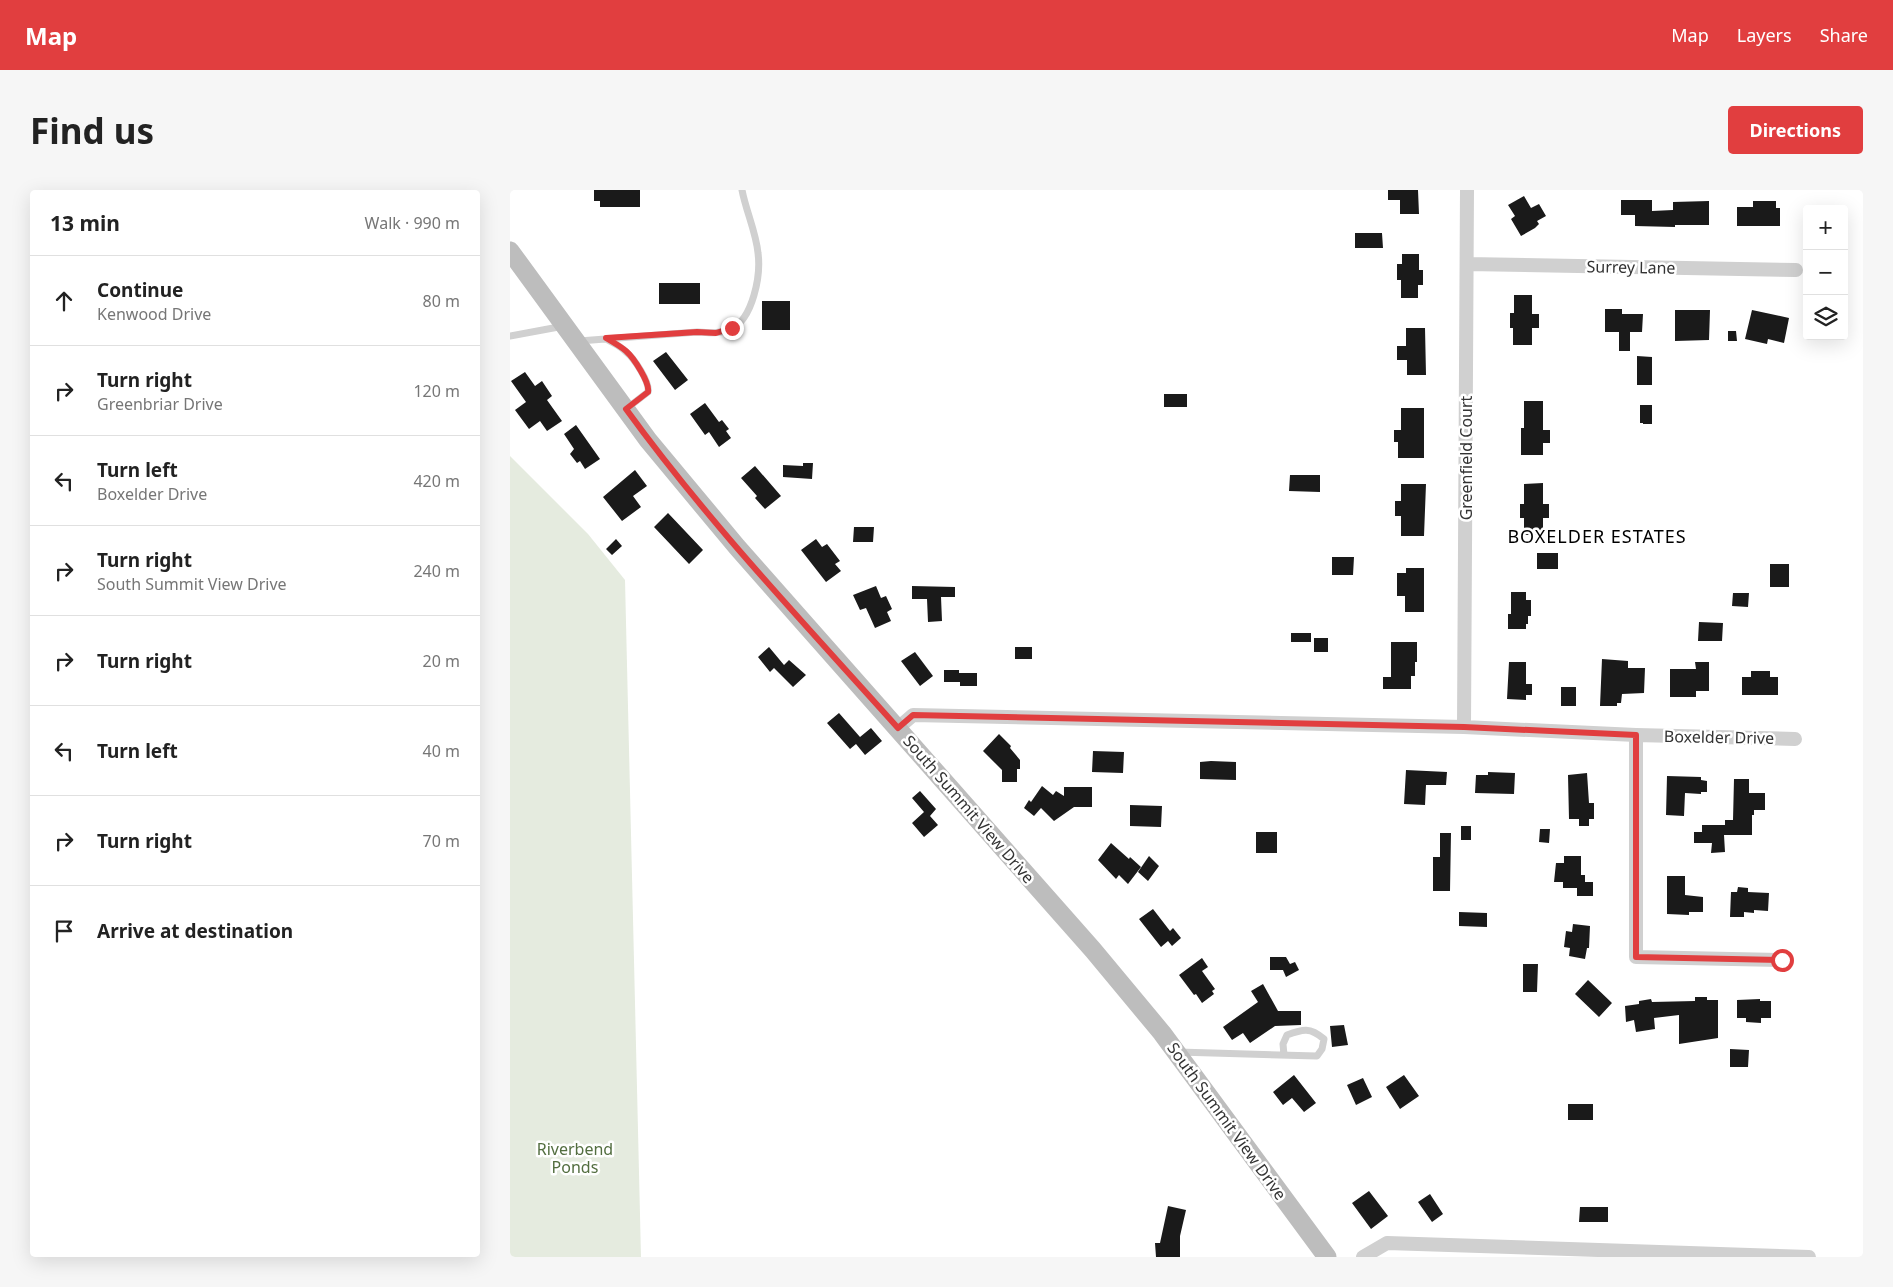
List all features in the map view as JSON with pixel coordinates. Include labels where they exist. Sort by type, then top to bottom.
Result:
[{"type":"street","name":"Greenfield Court","points":[[1464,727],[1467,190]]},
{"type":"street","name":"South Summit View Drive","points":[[510,251],[648,440],[737,547],[1093,950],[1175,1052],[1327,1257]]},
{"type":"street","name":"Surrey Lane","points":[[1467,264],[1796,270]]},
{"type":"street","name":"Boxelder Drive","points":[[898,728],[913,715],[1464,727],[1636,735],[1795,739]]},
{"type":"street","points":[[1636,735],[1636,957],[1782,960]]},
{"type":"street","points":[[1363,1257],[1387,1243],[1808,1257]]},
{"type":"lane","points":[[576,341],[697,332],[716,333],[732,328],[745,317],[750,308],[757,283],[759,254],[742,190]]},
{"type":"lane","points":[[510,336],[564,326]]},
{"type":"lane","points":[[606,338],[626,351],[649,388],[648,392],[626,409]]},
{"type":"lane","points":[[1175,1052],[1317,1056],[1322,1050],[1324,1039],[1315,1031],[1306,1030],[1286,1035],[1283,1044],[1284,1055]]},
{"type":"green space","name":"Riverbend Ponds","points":[[510,456],[588,534],[625,580],[641,1257],[510,1257]]},
{"type":"building","points":[[594,190],[640,190],[640,207],[600,207],[600,201],[594,201]]},
{"type":"building","points":[[1388,190],[1418,190],[1419,214],[1400,214],[1400,200],[1388,200]]},
{"type":"building","points":[[1524,196],[1531,208],[1539,204],[1546,216],[1537,221],[1539,224],[1535,228],[1521,236],[1511,219],[1515,216],[1508,205]]},
{"type":"building","points":[[1621,200],[1652,200],[1652,211],[1673,210],[1673,202],[1709,201],[1709,225],[1675,225],[1675,227],[1635,226],[1635,215],[1621,215]]},
{"type":"building","points":[[1753,201],[1776,201],[1776,208],[1780,208],[1780,226],[1737,226],[1737,207],[1753,207]]},
{"type":"building","points":[[1355,233],[1382,233],[1383,248],[1355,248]]},
{"type":"building","points":[[1402,254],[1419,254],[1419,270],[1423,270],[1423,285],[1418,285],[1418,298],[1401,298],[1401,280],[1397,280],[1397,264],[1402,264]]},
{"type":"building","points":[[659,283],[700,283],[700,304],[659,304]]},
{"type":"building","points":[[1514,295],[1532,295],[1532,314],[1539,314],[1539,328],[1532,328],[1532,345],[1513,345],[1513,328],[1510,328],[1510,313],[1514,313]]},
{"type":"building","points":[[762,301],[790,301],[790,330],[762,330]]},
{"type":"building","points":[[1605,309],[1622,309],[1622,314],[1643,314],[1642,332],[1630,332],[1630,351],[1619,351],[1619,332],[1605,332]]},
{"type":"building","points":[[1675,310],[1710,310],[1709,340],[1675,341]]},
{"type":"building","points":[[1752,310],[1789,318],[1784,343],[1768,339],[1767,344],[1745,339]]},
{"type":"building","points":[[1406,328],[1425,328],[1426,375],[1407,375],[1407,360],[1397,360],[1397,346],[1406,346]]},
{"type":"building","points":[[1728,331],[1736,331],[1737,341],[1728,341]]},
{"type":"building","points":[[666,352],[688,380],[675,390],[653,361]]},
{"type":"building","points":[[1637,356],[1652,357],[1652,385],[1637,385]]},
{"type":"building","points":[[525,372],[535,386],[542,381],[552,396],[547,400],[562,421],[547,431],[540,421],[529,429],[515,410],[526,402],[511,381]]},
{"type":"building","points":[[1164,394],[1187,394],[1187,407],[1164,407]]},
{"type":"building","points":[[1524,401],[1543,401],[1543,430],[1550,430],[1550,443],[1543,443],[1543,455],[1521,455]]},
{"type":"building","points":[[705,403],[719,422],[722,420],[729,429],[726,431],[731,438],[719,447],[709,432],[705,435],[690,414]]},
{"type":"building","points":[[1640,405],[1652,405],[1652,424],[1640,423]]},
{"type":"building","points":[[1401,408],[1424,408],[1424,458],[1398,458],[1398,442],[1394,442],[1394,430],[1401,430]]},
{"type":"building","points":[[576,425],[600,459],[585,469],[580,461],[577,463],[570,454],[574,449],[564,434]]},
{"type":"building","points":[[803,463],[813,463],[812,479],[783,477],[783,465],[803,466]]},
{"type":"building","points":[[755,466],[781,496],[765,509],[755,498],[757,496],[741,478]]},
{"type":"building","points":[[635,470],[647,486],[633,496],[641,507],[622,521],[603,497]]},
{"type":"building","points":[[1290,475],[1320,475],[1320,492],[1289,491]]},
{"type":"building","points":[[1543,483],[1543,504],[1549,504],[1549,518],[1543,518],[1543,535],[1524,535],[1524,518],[1520,518],[1520,504],[1524,504],[1524,484]]},
{"type":"building","points":[[1401,484],[1426,484],[1424,536],[1401,536],[1401,516],[1395,516],[1395,501],[1401,501]]},
{"type":"building","points":[[668,513],[703,550],[689,564],[654,527]]},
{"type":"building","points":[[854,527],[874,527],[873,542],[853,542]]},
{"type":"building","points":[[616,539],[622,546],[612,555],[606,549]]},
{"type":"building","points":[[816,539],[822,547],[827,544],[840,561],[835,564],[841,571],[826,582],[801,550]]},
{"type":"building","points":[[1537,553],[1558,553],[1558,569],[1537,569]]},
{"type":"building","points":[[1332,557],[1354,557],[1353,575],[1332,575]]},
{"type":"building","points":[[1770,564],[1789,564],[1789,587],[1770,587]]},
{"type":"building","points":[[1406,568],[1424,568],[1424,612],[1405,612],[1405,596],[1397,596],[1397,573],[1406,573]]},
{"type":"building","points":[[876,586],[881,598],[886,596],[892,609],[887,612],[891,621],[875,628],[866,608],[860,610],[853,595]]},
{"type":"building","points":[[912,586],[955,587],[955,597],[941,597],[942,621],[928,622],[927,599],[912,599]]},
{"type":"building","points":[[1511,592],[1526,592],[1526,600],[1531,600],[1531,616],[1528,616],[1526,629],[1508,629],[1508,614],[1511,614]]},
{"type":"building","points":[[1733,593],[1749,593],[1748,607],[1732,606]]},
{"type":"building","points":[[1699,622],[1723,623],[1722,641],[1698,641]]},
{"type":"building","points":[[1291,633],[1311,633],[1311,642],[1291,642]]},
{"type":"building","points":[[1314,638],[1328,638],[1328,652],[1314,652]]},
{"type":"building","points":[[1391,642],[1417,642],[1417,662],[1415,662],[1415,676],[1411,676],[1411,689],[1383,689],[1383,677],[1391,677]]},
{"type":"building","points":[[769,647],[784,665],[789,660],[806,675],[793,687],[774,668],[770,672],[758,657]]},
{"type":"building","points":[[1015,647],[1032,647],[1032,659],[1015,659]]},
{"type":"building","points":[[915,652],[933,676],[920,686],[901,661]]},
{"type":"building","points":[[1602,659],[1628,661],[1628,668],[1645,668],[1644,693],[1622,694],[1621,703],[1617,703],[1617,706],[1600,706]]},
{"type":"building","points":[[1509,662],[1526,662],[1526,684],[1532,684],[1532,695],[1526,695],[1526,700],[1507,699]]},
{"type":"building","points":[[1695,662],[1709,662],[1709,691],[1696,691],[1696,697],[1670,697],[1670,669],[1696,669]]},
{"type":"building","points":[[944,670],[959,670],[959,673],[977,673],[977,686],[960,686],[960,682],[944,682]]},
{"type":"building","points":[[1751,671],[1770,671],[1770,677],[1778,677],[1778,695],[1742,695],[1742,677],[1751,677]]},
{"type":"building","points":[[1561,687],[1576,687],[1576,706],[1561,706]]},
{"type":"building","points":[[839,713],[860,737],[871,728],[882,741],[865,755],[856,744],[850,749],[827,723]]},
{"type":"building","points":[[999,734],[1011,746],[1010,748],[1020,760],[1020,769],[1017,769],[1017,782],[1002,782],[1002,770],[983,751]]},
{"type":"building","points":[[1093,751],[1124,752],[1123,773],[1092,772]]},
{"type":"building","points":[[1200,762],[1236,762],[1236,780],[1200,779]]},
{"type":"building","points":[[1406,770],[1447,772],[1446,785],[1426,785],[1425,805],[1404,804]]},
{"type":"building","points":[[1488,772],[1515,773],[1514,794],[1475,793],[1476,775],[1488,775]]},
{"type":"building","points":[[1587,773],[1589,803],[1594,803],[1594,819],[1589,819],[1589,826],[1579,826],[1579,819],[1569,819],[1568,775]]},
{"type":"building","points":[[1667,776],[1701,777],[1701,780],[1707,781],[1707,792],[1701,792],[1701,794],[1685,793],[1684,816],[1666,815]]},
{"type":"building","points":[[1734,779],[1749,779],[1749,793],[1765,793],[1765,810],[1754,810],[1754,815],[1752,815],[1752,835],[1724,835],[1725,852],[1711,853],[1712,843],[1694,843],[1694,832],[1702,832],[1702,825],[1725,825],[1725,820],[1733,820]]},
{"type":"building","points":[[1042,786],[1053,795],[1056,791],[1064,796],[1064,787],[1092,787],[1092,807],[1074,807],[1054,821],[1041,808],[1034,816],[1024,808],[1029,800],[1031,802]]},
{"type":"building","points":[[920,791],[936,809],[930,816],[938,825],[924,837],[912,823],[924,812],[912,798]]},
{"type":"building","points":[[1130,805],[1162,806],[1161,827],[1130,826]]},
{"type":"building","points":[[1461,826],[1471,826],[1471,840],[1461,840]]},
{"type":"building","points":[[1540,829],[1550,829],[1549,843],[1539,842]]},
{"type":"building","points":[[1256,832],[1277,832],[1277,853],[1256,853]]},
{"type":"building","points":[[1440,833],[1451,833],[1450,891],[1433,891],[1433,857],[1440,857]]},
{"type":"building","points":[[1111,843],[1141,867],[1128,884],[1119,875],[1116,879],[1098,860]]},
{"type":"building","points":[[1149,856],[1159,866],[1148,881],[1138,872]]},
{"type":"building","points":[[1564,856],[1581,856],[1581,875],[1585,875],[1585,882],[1593,882],[1593,896],[1577,896],[1577,888],[1563,888],[1563,882],[1554,882],[1556,863],[1564,863]]},
{"type":"building","points":[[1667,876],[1685,876],[1685,895],[1703,897],[1703,912],[1689,912],[1689,915],[1667,914]]},
{"type":"building","points":[[1738,887],[1748,888],[1748,892],[1769,893],[1768,911],[1754,910],[1754,913],[1744,912],[1744,917],[1730,917],[1731,892],[1737,892]]},
{"type":"building","points":[[1153,909],[1170,931],[1173,928],[1181,938],[1172,946],[1168,941],[1161,947],[1139,919]]},
{"type":"building","points":[[1459,912],[1487,913],[1487,927],[1459,926]]},
{"type":"building","points":[[1573,924],[1590,926],[1589,948],[1587,948],[1585,959],[1569,956],[1570,948],[1564,947],[1566,931],[1572,932]]},
{"type":"building","points":[[1270,957],[1286,957],[1290,964],[1295,962],[1299,970],[1286,977],[1283,970],[1270,970]]},
{"type":"building","points":[[1202,958],[1208,967],[1202,971],[1215,989],[1212,991],[1214,994],[1202,1003],[1179,975]]},
{"type":"building","points":[[1523,964],[1538,964],[1537,992],[1523,992]]},
{"type":"building","points":[[1588,980],[1612,1003],[1599,1017],[1575,994]]},
{"type":"building","points":[[1263,984],[1278,1011],[1301,1011],[1301,1025],[1275,1026],[1250,1043],[1243,1033],[1232,1040],[1223,1027],[1258,1002],[1251,991]]},
{"type":"building","points":[[1695,997],[1707,997],[1707,1000],[1718,1000],[1718,1038],[1679,1044],[1679,1015],[1654,1018],[1655,1029],[1636,1032],[1634,1020],[1626,1022],[1625,1006],[1639,1004],[1639,1001],[1651,999],[1652,1002],[1695,1001]]},
{"type":"building","points":[[1760,999],[1760,1001],[1771,1001],[1771,1018],[1761,1018],[1761,1023],[1746,1022],[1746,1018],[1737,1018],[1737,1000]]},
{"type":"building","points":[[1344,1025],[1348,1045],[1332,1047],[1330,1026]]},
{"type":"building","points":[[1730,1049],[1749,1050],[1748,1067],[1730,1067]]},
{"type":"building","points":[[1294,1075],[1316,1103],[1304,1112],[1292,1098],[1283,1105],[1273,1092]]},
{"type":"building","points":[[1404,1075],[1419,1096],[1400,1109],[1386,1087]]},
{"type":"building","points":[[1363,1078],[1372,1097],[1356,1105],[1347,1085]]},
{"type":"building","points":[[1568,1104],[1593,1104],[1593,1120],[1568,1120]]},
{"type":"building","points":[[1369,1191],[1388,1216],[1371,1229],[1352,1203]]},
{"type":"building","points":[[1430,1194],[1443,1214],[1432,1222],[1418,1202]]},
{"type":"building","points":[[1168,1206],[1186,1210],[1180,1236],[1180,1257],[1156,1257],[1155,1243],[1160,1243]]},
{"type":"building","points":[[1580,1207],[1608,1207],[1608,1222],[1579,1222]]},
{"type":"district","name":"BOXELDER ESTATES","points":[[1597,536]]},
{"type":"route","points":[[732,328],[716,333],[697,332],[606,338],[626,351],[649,388],[648,392],[626,409],[648,440],[737,547],[898,728],[913,715],[1464,727],[1636,735],[1636,957],[1782,960]]}]
